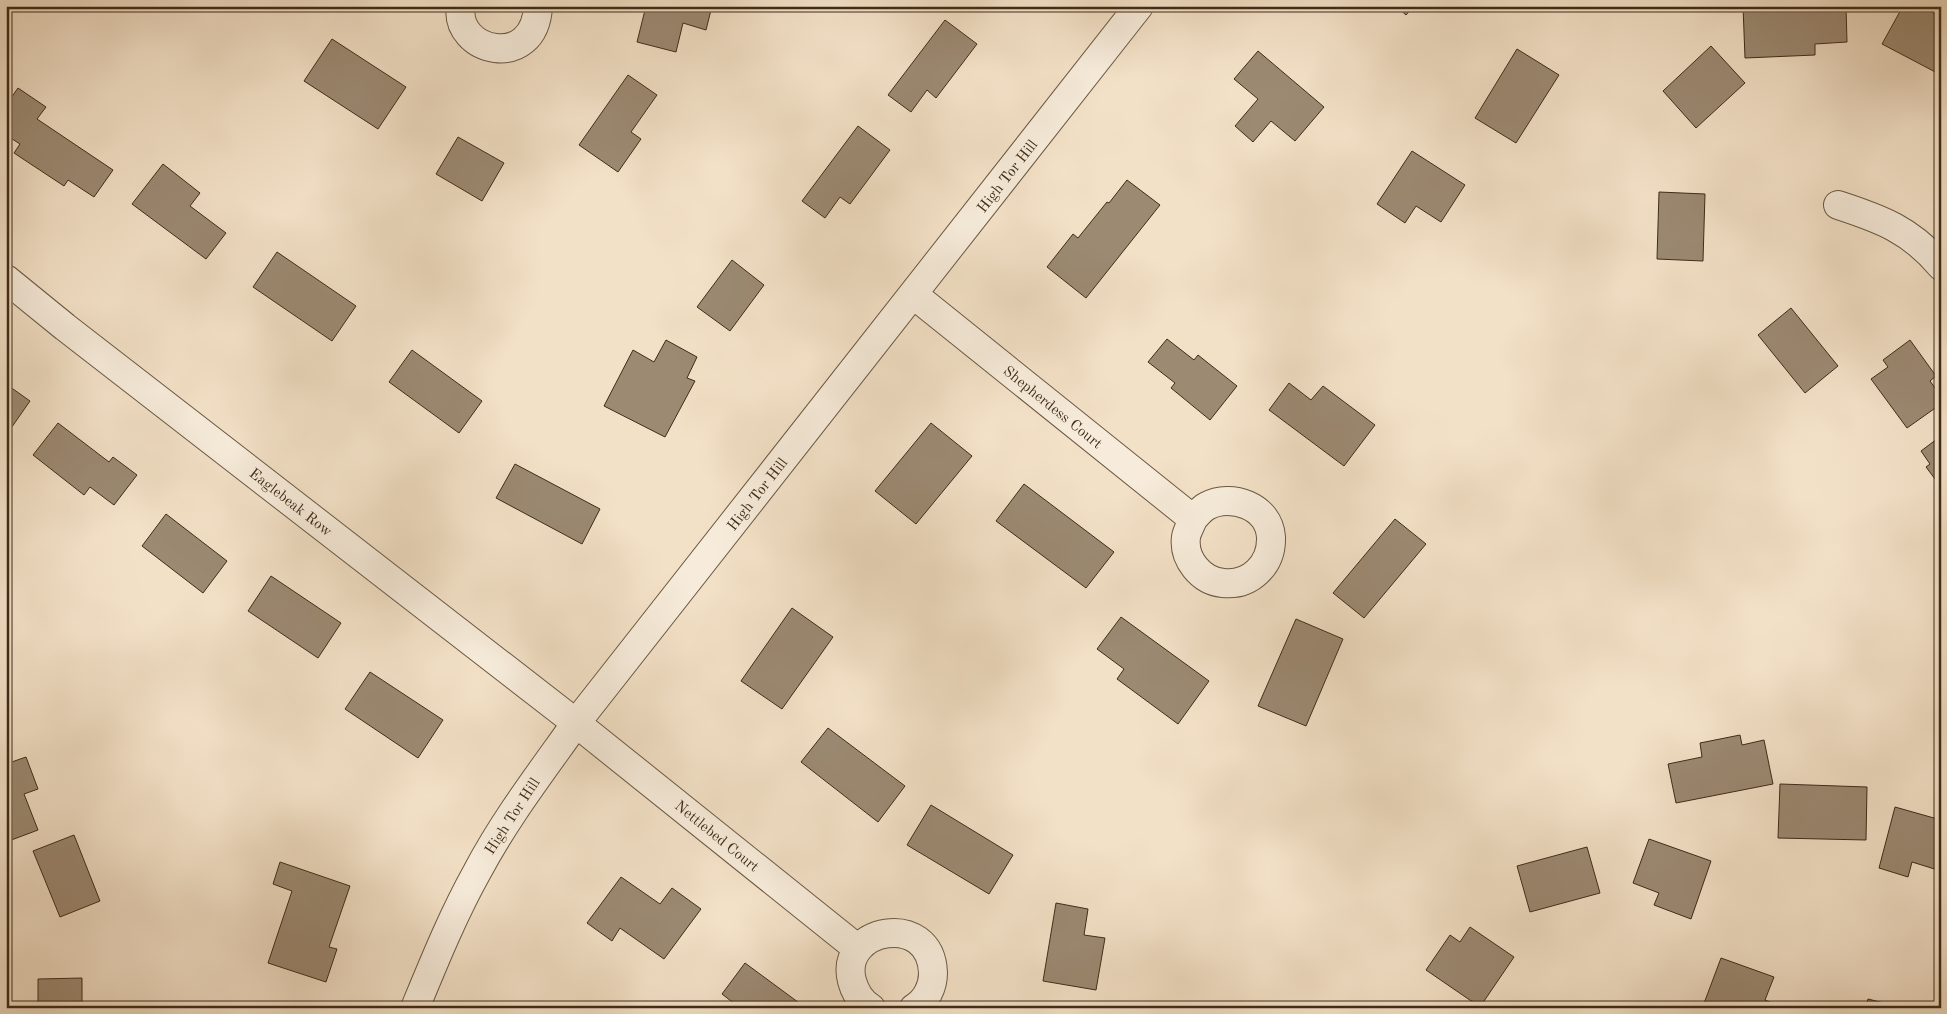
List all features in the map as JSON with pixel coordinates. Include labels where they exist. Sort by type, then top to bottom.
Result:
[{"type":"street","points":[[461,6],[463,24],[471,36],[484,46],[501,50],[517,45],[529,36],[538,20],[538,6]]},
{"type":"street","name":"High Tor Hill","points":[[416,1008],[443,940],[476,872],[516,807],[576,722],[914,295],[1139,6]]},
{"type":"street","points":[[1838,205],[1878,218],[1906,232],[1941,266]]},
{"type":"street","name":"Eaglebeak Row","points":[[6,279],[65,327],[576,722]]},
{"type":"street","name":"Shepherdess Court","points":[[914,295],[1193,519]]},
{"type":"street","name":"Nettlebed Court","points":[[576,722],[858,950]]},
{"type":"street","points":[[871,1008],[865,1004],[854,990],[851,978],[852,962],[858,950],[870,938],[887,932],[903,933],[918,941],[928,953],[933,965],[933,980],[927,995],[914,1008]]},
{"type":"building","points":[[646,6],[712,6],[706,30],[683,23],[676,52],[637,42]]},
{"type":"building","points":[[1396,6],[1414,6],[1406,15]]},
{"type":"building","points":[[1743,6],[1846,6],[1847,42],[1815,44],[1815,55],[1745,58]]},
{"type":"building","points":[[1903,6],[1921,6],[1941,17],[1941,75],[1882,44]]},
{"type":"building","points":[[945,20],[977,44],[936,98],[927,90],[911,112],[888,95]]},
{"type":"building","points":[[332,39],[406,87],[378,129],[304,81]]},
{"type":"building","points":[[1711,46],[1745,83],[1696,128],[1663,91]]},
{"type":"building","points":[[1517,49],[1559,75],[1516,143],[1475,118]]},
{"type":"building","points":[[1258,51],[1324,107],[1295,141],[1271,121],[1253,142],[1235,126],[1258,99],[1234,79]]},
{"type":"building","points":[[628,75],[657,95],[631,132],[641,139],[618,172],[579,145]]},
{"type":"building","points":[[18,88],[46,107],[37,119],[113,170],[94,197],[68,180],[64,186],[14,153],[20,144],[6,135],[6,105]]},
{"type":"building","points":[[858,126],[890,150],[850,204],[840,197],[825,218],[802,201]]},
{"type":"building","points":[[458,137],[504,163],[482,201],[436,174]]},
{"type":"building","points":[[1412,151],[1465,185],[1441,222],[1416,206],[1405,223],[1377,204]]},
{"type":"building","points":[[163,164],[200,193],[190,206],[226,233],[206,259],[132,204]]},
{"type":"building","points":[[1127,180],[1160,205],[1086,298],[1047,267],[1073,234],[1078,238]]},
{"type":"building","points":[[1659,192],[1705,194],[1703,261],[1657,259]]},
{"type":"building","points":[[277,252],[356,306],[332,341],[253,287]]},
{"type":"building","points":[[732,260],[764,285],[730,331],[697,307]]},
{"type":"building","points":[[1791,308],[1838,366],[1805,393],[1758,335]]},
{"type":"building","points":[[1167,339],[1194,360],[1198,355],[1237,386],[1210,420],[1171,388],[1175,383],[1148,362]]},
{"type":"building","points":[[666,340],[697,357],[687,378],[695,381],[665,437],[604,406],[633,350],[654,362]]},
{"type":"building","points":[[1910,340],[1936,376],[1930,381],[1941,396],[1941,404],[1907,428],[1871,379],[1888,367],[1883,360]]},
{"type":"building","points":[[412,350],[482,401],[459,433],[389,382]]},
{"type":"building","points":[[1289,383],[1311,400],[1323,386],[1375,425],[1344,466],[1269,410]]},
{"type":"building","points":[[6,384],[30,401],[7,434],[6,433]]},
{"type":"building","points":[[58,423],[109,462],[113,457],[137,475],[114,505],[90,487],[84,495],[33,455]]},
{"type":"building","points":[[931,423],[972,456],[916,524],[875,491]]},
{"type":"building","points":[[1941,436],[1941,487],[1926,467],[1930,464],[1921,451]]},
{"type":"building","points":[[515,464],[600,509],[582,544],[496,498]]},
{"type":"building","points":[[1024,484],[1114,552],[1086,588],[996,521]]},
{"type":"building","points":[[166,514],[227,561],[203,593],[142,546]]},
{"type":"building","points":[[1395,519],[1426,544],[1364,618],[1333,593]]},
{"type":"building","points":[[271,576],[341,623],[318,658],[248,611]]},
{"type":"building","points":[[792,608],[833,637],[782,709],[741,681]]},
{"type":"building","points":[[1121,617],[1209,681],[1178,724],[1117,679],[1124,669],[1097,649]]},
{"type":"building","points":[[1296,619],[1343,639],[1306,726],[1258,706]]},
{"type":"building","points":[[370,672],[443,720],[418,758],[345,709]]},
{"type":"building","points":[[828,728],[905,786],[878,822],[801,762]]},
{"type":"building","points":[[1740,735],[1742,745],[1764,740],[1773,784],[1676,803],[1668,764],[1702,757],[1700,743]]},
{"type":"building","points":[[26,757],[38,789],[24,794],[38,830],[6,842],[6,764]]},
{"type":"building","points":[[1780,784],[1867,787],[1866,840],[1778,838]]},
{"type":"building","points":[[931,805],[1013,855],[989,894],[907,845]]},
{"type":"building","points":[[1895,807],[1941,820],[1941,871],[1912,862],[1908,877],[1879,868]]},
{"type":"building","points":[[74,835],[100,901],[60,917],[33,851]]},
{"type":"building","points":[[1649,839],[1711,861],[1691,919],[1654,905],[1659,893],[1633,883]]},
{"type":"building","points":[[1587,847],[1600,893],[1530,912],[1517,866]]},
{"type":"building","points":[[280,862],[350,886],[329,947],[337,949],[326,982],[268,963],[292,891],[273,884]]},
{"type":"building","points":[[621,877],[660,904],[672,888],[701,909],[664,959],[620,928],[612,941],[587,923]]},
{"type":"building","points":[[1056,903],[1088,909],[1084,935],[1105,938],[1096,990],[1043,981]]},
{"type":"building","points":[[1470,927],[1514,957],[1480,1007],[1426,970],[1450,935],[1460,942]]},
{"type":"building","points":[[1721,958],[1774,977],[1765,1000],[1784,1008],[1707,1008],[1703,1006]]},
{"type":"building","points":[[745,963],[806,1008],[740,1008],[722,994]]},
{"type":"building","points":[[82,978],[82,1008],[38,1008],[38,979]]},
{"type":"building","points":[[1868,999],[1904,1008],[1865,1008]]},
{"type":"building","points":[[1011,1003],[1052,1008],[1011,1008]]}]
